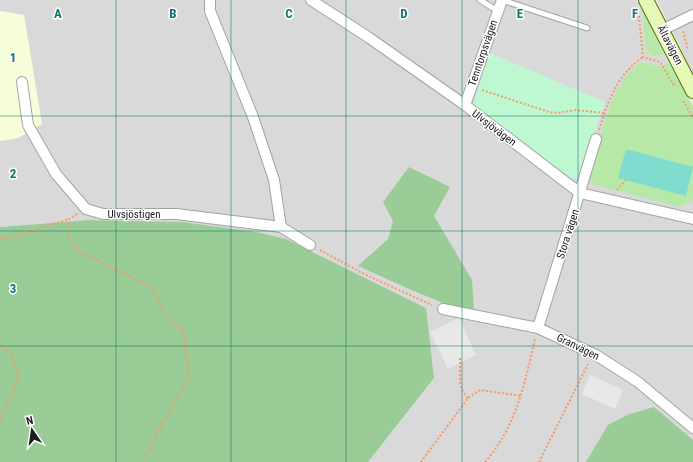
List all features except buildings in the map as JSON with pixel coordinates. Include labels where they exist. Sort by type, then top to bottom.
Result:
[{"type":"main road","name":"Ältavägen","points":[[642,6],[662,30],[693,91]]},
{"type":"street","points":[[210,0],[210,11],[253,117],[274,180],[281,227]]},
{"type":"street","name":"Ulvsjövägen","points":[[311,0],[368,37],[464,105],[580,193],[693,219]]},
{"type":"street","name":"Tenntorpsvägen","points":[[464,105],[502,0]]},
{"type":"street","points":[[662,30],[693,15]]},
{"type":"street","points":[[22,82],[28,125],[56,174],[86,209]]},
{"type":"street","name":"Stora vägen","points":[[538,328],[596,139]]},
{"type":"street","name":"Ulvsjöstigen","points":[[86,209],[103,214],[176,214],[281,227],[310,245]]},
{"type":"street","name":"Granvägen","points":[[443,309],[538,328],[593,354],[638,382],[693,428]]},
{"type":"lane","points":[[480,0],[498,11]]},
{"type":"lane","name":"Tenntorpsvägen","points":[[502,0],[587,28]]},
{"type":"path","points":[[642,6],[643,57]]},
{"type":"path","points":[[643,57],[660,62]]},
{"type":"path","points":[[596,139],[608,101],[616,85],[631,66],[643,57]]},
{"type":"path","points":[[471,87],[549,112],[558,113],[576,110],[604,113]]},
{"type":"path","points":[[0,239],[10,238],[69,219],[86,209]]},
{"type":"path","points":[[69,219],[69,239],[80,252],[153,288],[162,310],[183,332],[189,376],[142,462]]},
{"type":"path","points":[[310,245],[392,288],[443,309]]},
{"type":"path","points":[[485,462],[510,425],[522,396],[538,328]]},
{"type":"path","points":[[0,345],[11,354],[19,379],[2,413],[0,423]]},
{"type":"path","points":[[539,462],[593,354]]},
{"type":"path","points":[[460,358],[461,371],[458,380],[463,392],[468,398]]},
{"type":"path","points":[[421,462],[468,398],[480,390],[522,396]]},
{"type":"shaded area","points":[[0,0],[637,0],[669,64],[693,106],[693,462],[368,462],[434,378],[425,308],[257,232],[182,222],[89,220],[0,227]]},
{"type":"shaded area","points":[[657,0],[693,0],[693,74],[691,69]]},
{"type":"shaded area","points":[[0,11],[24,15],[42,124],[18,138],[0,141]]},
{"type":"shaded area","points":[[490,53],[605,102],[580,177],[575,179],[570,177],[473,106]]},
{"type":"shaded area","points":[[626,149],[693,167],[686,196],[618,178]]},
{"type":"shaded area","points":[[459,318],[476,355],[448,369],[430,332]]},
{"type":"shaded area","points":[[590,375],[623,390],[615,409],[582,394]]},
{"type":"green space","points":[[643,12],[664,54],[654,56],[647,52],[645,45]]},
{"type":"green space","points":[[642,62],[656,66],[669,64],[693,106],[693,200],[681,207],[590,184],[589,181],[601,133],[613,99],[630,71]]},
{"type":"green space","points":[[409,167],[450,187],[434,216],[472,280],[474,310],[443,303],[358,266],[388,239],[393,221],[383,202]]},
{"type":"green space","points":[[89,220],[182,222],[257,232],[286,239],[426,308],[434,378],[368,462],[0,462],[0,227]]},
{"type":"green space","points":[[654,407],[693,440],[693,462],[586,462],[608,425],[627,415]]}]
